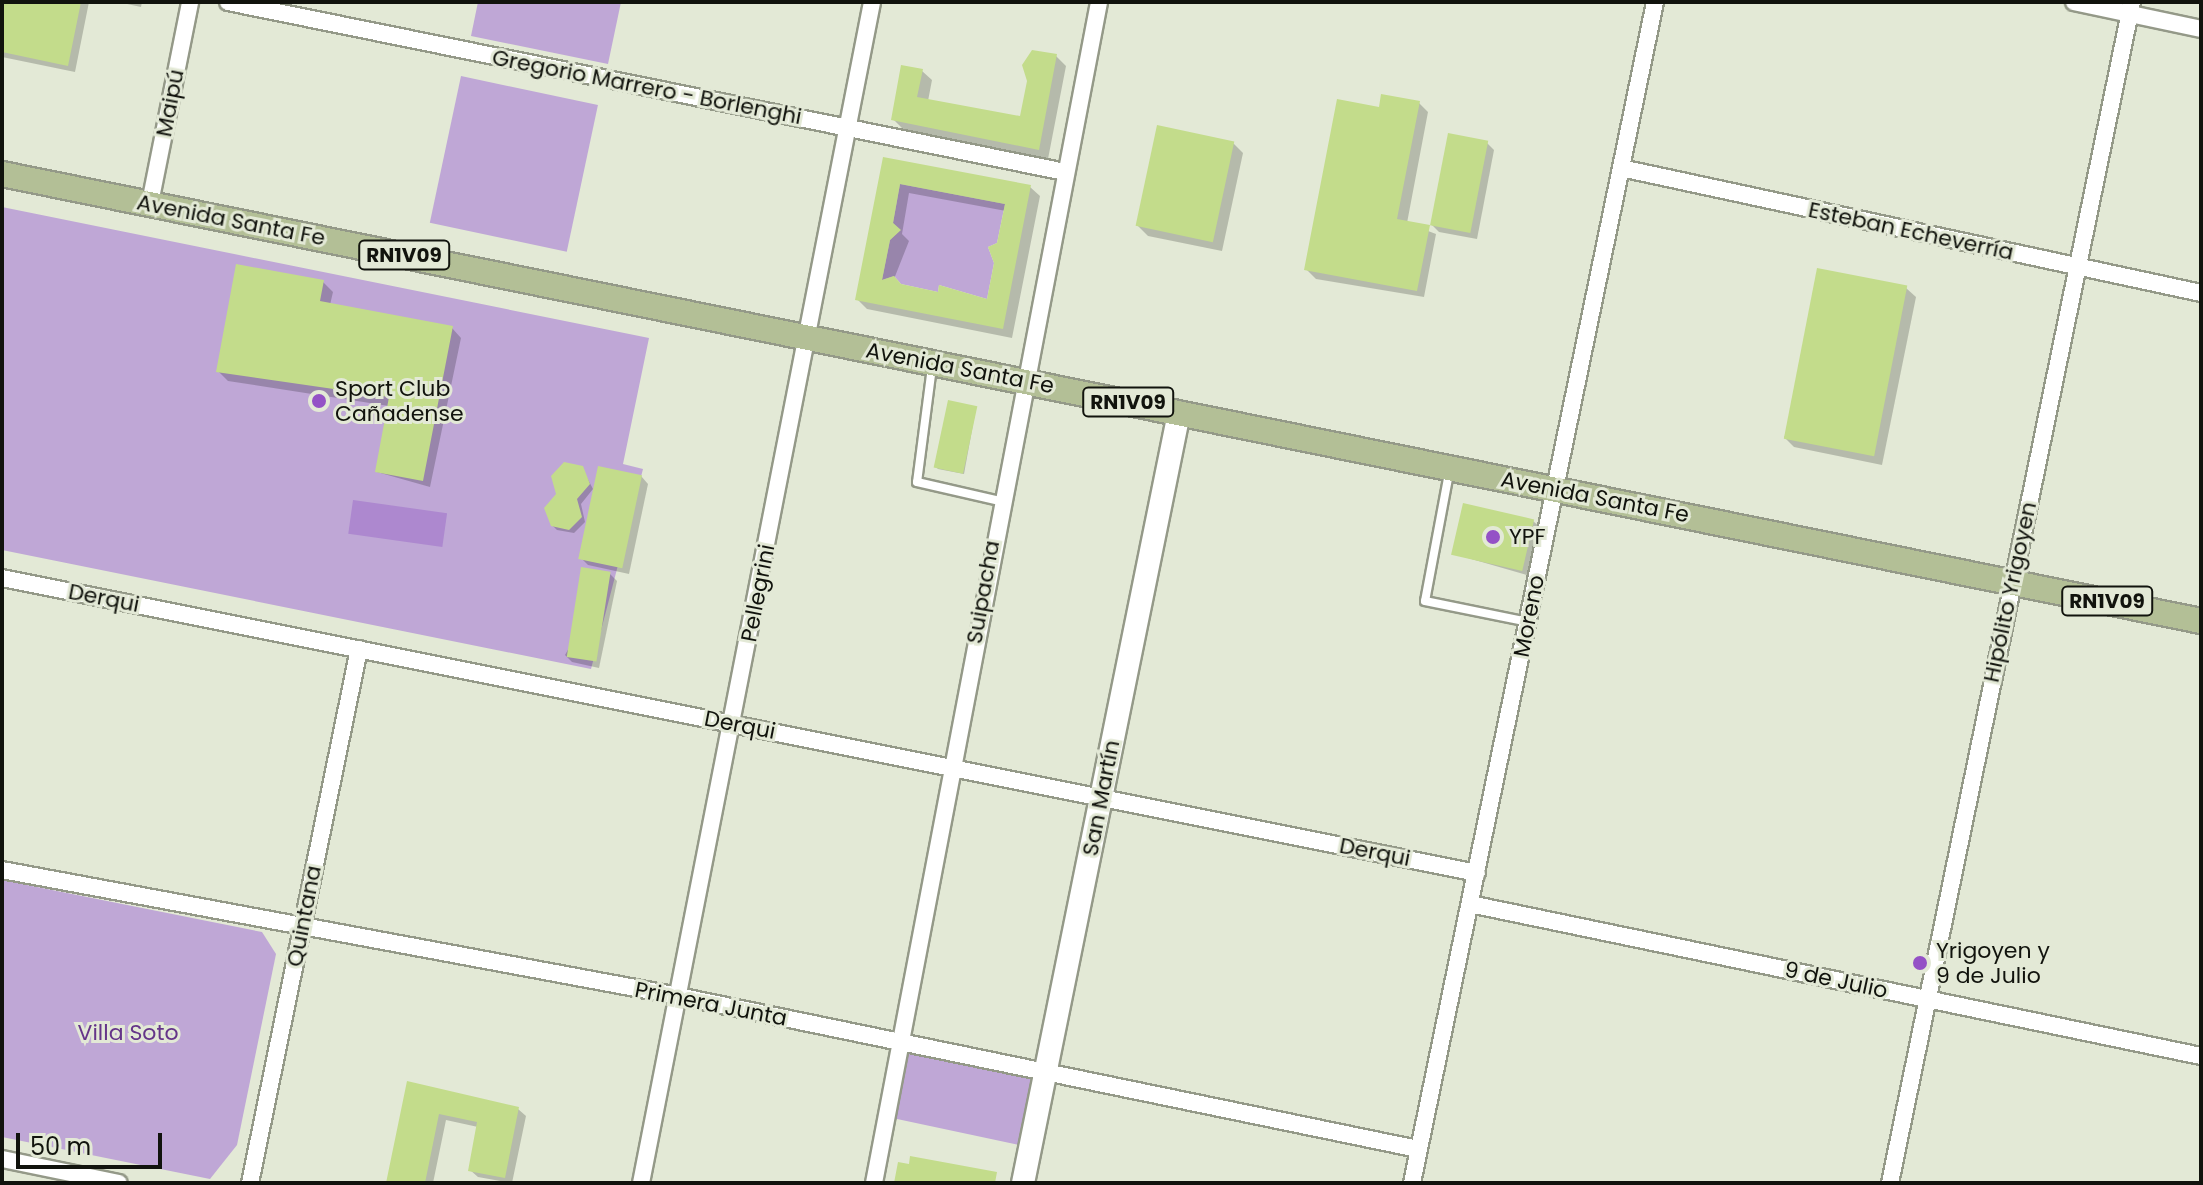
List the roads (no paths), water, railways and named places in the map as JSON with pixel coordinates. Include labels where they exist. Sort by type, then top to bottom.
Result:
[{"type":"main road","name":"Avenida Santa Fe","points":[[2,174],[2201,621]]},
{"type":"main road","name":"San Martín","points":[[1023,1183],[1179,413]]},
{"type":"street","name":"Maipú","points":[[150,203],[190,2]]},
{"type":"street","name":"Gregorio Marrero - Borlenghi","points":[[228,2],[1065,172]]},
{"type":"street","name":"Pellegrini","points":[[641,1183],[673,995],[733,724],[805,337],[872,2]]},
{"type":"street","name":"Suipacha","points":[[874,1183],[1022,381],[1099,2]]},
{"type":"street","name":"Moreno","points":[[1412,1183],[1655,2]]},
{"type":"street","points":[[2074,2],[2131,8],[2201,29]]},
{"type":"street","name":"Hipólito Yrigoyen","points":[[1890,1183],[2131,8]]},
{"type":"street","name":"Esteban Echeverría","points":[[1621,168],[2201,293]]},
{"type":"street","name":"Derqui","points":[[2,578],[1477,873]]},
{"type":"street","name":"Quintana","points":[[250,1183],[359,649]]},
{"type":"street","name":"Primera Junta","points":[[2,870],[302,930],[673,995],[1418,1149]]},
{"type":"street","name":"9 de Julio","points":[[1470,904],[2201,1056]]},
{"type":"street","points":[[2,1159],[119,1183]]},
{"type":"lane","points":[[932,363],[917,482],[1000,501]]},
{"type":"lane","points":[[1450,468],[1425,601],[1528,622]]},
{"type":"place","name":"Sport Club Cañadense","points":[[319,401]]},
{"type":"place","name":"YPF","points":[[1493,537]]},
{"type":"place","name":"Yrigoyen y 9 de Julio","points":[[1920,963]]},
{"type":"park label","name":"Villa Soto","points":[[128,1033]]}]
